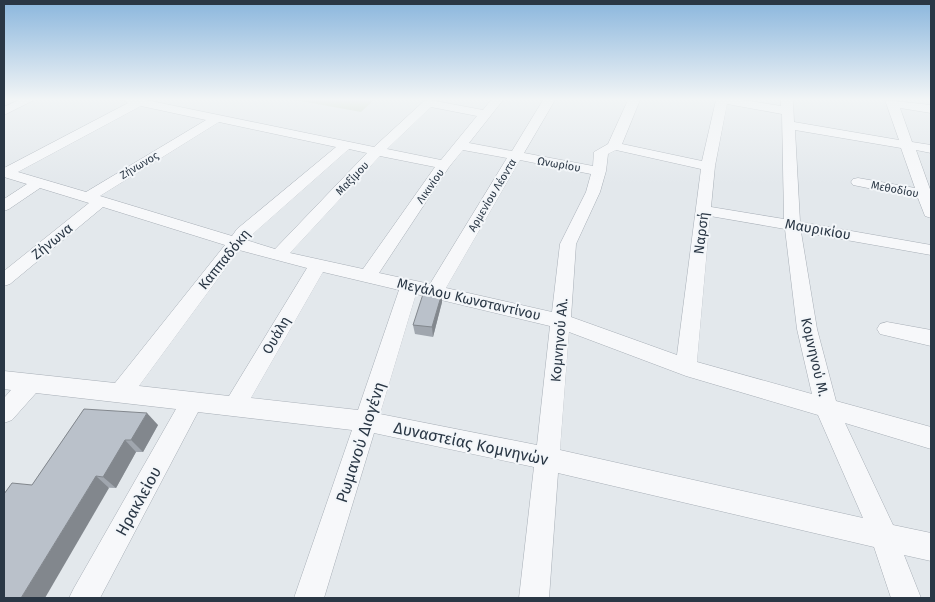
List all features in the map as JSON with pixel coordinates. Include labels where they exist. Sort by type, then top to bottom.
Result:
[{"type":"street","points":[[4,173],[85,128]]},
{"type":"street","name":"Ζήνωνος","points":[[95,199],[202,128]]},
{"type":"street","points":[[267,128],[444,165]]},
{"type":"street","name":"Μαξίμου","points":[[278,256],[378,150],[401,128]]},
{"type":"street","name":"Λικινίου","points":[[368,276],[444,165],[473,128]]},
{"type":"street","name":"Αρμενίου Λέοντα","points":[[435,291],[532,128]]},
{"type":"street","name":"Κομνηνού Αλ.","points":[[534,598],[568,244],[593,192],[600,171],[601,152],[614,146],[622,128]]},
{"type":"street","name":"Ναρσή","points":[[686,367],[708,166],[716,128]]},
{"type":"street","name":"Κομνηνού Μ.","points":[[788,128],[792,224],[807,329],[828,409],[884,536],[906,598]]},
{"type":"street","points":[[843,128],[906,146],[931,149]]},
{"type":"street","points":[[900,128],[906,146],[928,195],[931,213]]},
{"type":"street","name":"Καππαδόκη","points":[[120,394],[247,228],[347,144]]},
{"type":"street","name":"Ωνωρίου","points":[[459,145],[600,171]]},
{"type":"street","points":[[614,146],[708,166]]},
{"type":"street","name":"Μεγάλου Κωνσταντίνου","points":[[4,173],[39,182],[234,244],[278,256],[561,321],[686,367],[931,438]]},
{"type":"street","points":[[4,206],[39,182]]},
{"type":"street","name":"Μεθοδίου","points":[[858,182],[928,195]]},
{"type":"street","name":"Ζήνωνα","points":[[4,280],[95,199]]},
{"type":"street","name":"Μαυρικίου","points":[[704,210],[931,250]]},
{"type":"street","name":"Ουάλη","points":[[235,406],[318,265]]},
{"type":"street","name":"Ρωμανού Διογένη","points":[[314,597],[366,421],[410,285]]},
{"type":"street","points":[[887,329],[931,338]]},
{"type":"street","name":"Δυναστείας Κομνηνών","points":[[4,380],[191,403],[235,406],[366,421],[548,459],[931,547]]},
{"type":"street","points":[[4,412],[30,384]]},
{"type":"street","name":"Ηρακλείου","points":[[84,598],[191,403]]},
{"type":"building","points":[[424,291],[442,293],[432,327],[413,325]]},
{"type":"building","points":[[84,409],[147,413],[131,440],[125,440],[103,477],[96,476],[21,598],[4,598],[4,494],[12,483],[32,485]]}]
